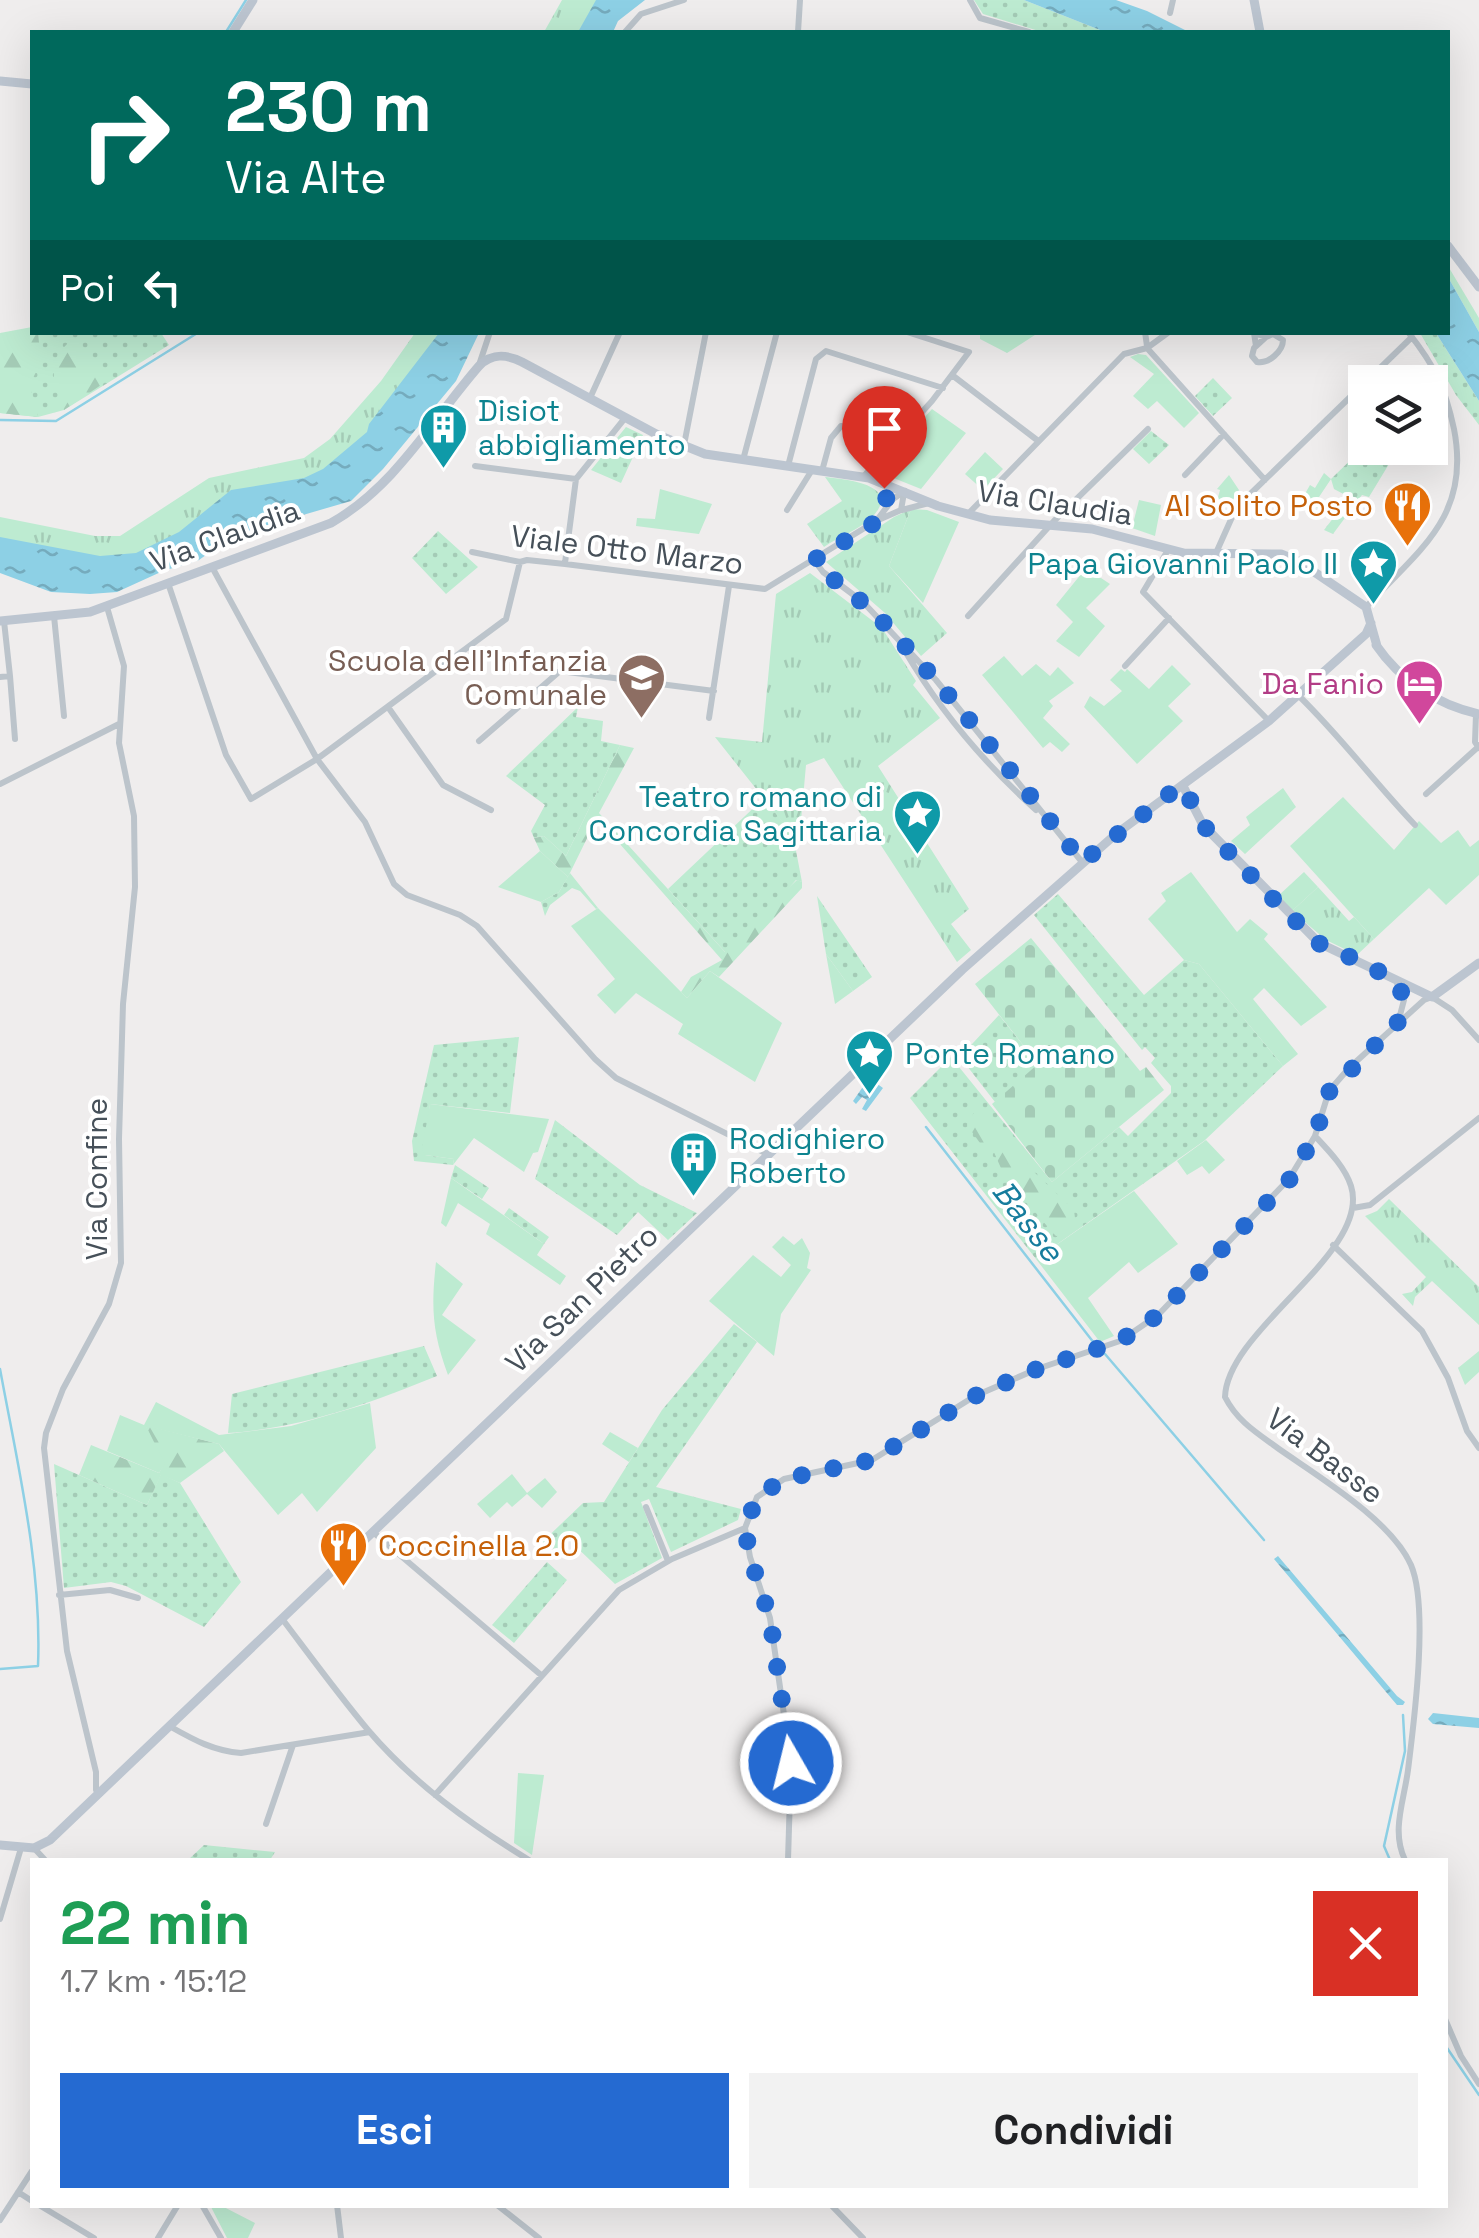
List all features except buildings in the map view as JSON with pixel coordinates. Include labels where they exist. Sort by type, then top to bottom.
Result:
[{"type":"street","points":[[234,30],[253,0]]},
{"type":"street","points":[[626,30],[649,10],[684,0]]},
{"type":"street","points":[[798,30],[800,0]]},
{"type":"street","points":[[970,0],[980,18],[1023,30]]},
{"type":"street","points":[[1170,12],[1172,0]]},
{"type":"street","points":[[1254,0],[1260,30]]},
{"type":"street","points":[[0,81],[30,84]]},
{"type":"street","points":[[1450,249],[1479,287]]},
{"type":"street","points":[[478,366],[489,335]]},
{"type":"street","points":[[590,398],[619,335]]},
{"type":"street","points":[[684,446],[705,335]]},
{"type":"street","points":[[743,462],[777,335]]},
{"type":"street","points":[[864,477],[943,388],[969,352],[916,335]]},
{"type":"street","points":[[1145,335],[1147,348],[1265,480]]},
{"type":"street","points":[[967,515],[1124,354],[1147,348],[1165,335]]},
{"type":"street","points":[[1254,335],[1256,346]]},
{"type":"street","points":[[1260,335],[1277,335],[1284,343],[1268,361],[1260,363],[1252,356],[1266,337]]},
{"type":"street","points":[[1216,554],[1233,515],[1410,335],[1439,376],[1447,396],[1458,452],[1456,489],[1433,535],[1366,607],[1371,635],[1397,671],[1427,694],[1477,714],[1478,748],[1426,794]]},
{"type":"street","points":[[788,467],[816,360],[826,351],[943,388]]},
{"type":"street","name":"Via Claudia","points":[[2,621],[108,607],[314,530],[358,506],[402,462],[478,366],[494,356],[514,358],[625,418],[705,454],[864,477],[967,515],[1092,530],[1168,550],[1286,555],[1366,607]]},
{"type":"street","points":[[952,375],[1037,440]]},
{"type":"street","points":[[564,564],[576,479],[625,418]]},
{"type":"street","points":[[787,510],[817,470],[831,438],[841,426],[865,430],[888,449]]},
{"type":"street","points":[[968,616],[1148,429]]},
{"type":"street","points":[[1185,475],[1224,434]]},
{"type":"street","points":[[475,466],[576,479]]},
{"type":"street","points":[[878,481],[888,495],[888,506]]},
{"type":"street","points":[[901,510],[904,491]]},
{"type":"street","name":"Viale Otto Marzo","points":[[876,522],[904,491]]},
{"type":"street","name":"Viale Otto Marzo","points":[[472,552],[520,562],[765,589],[876,522],[901,510],[930,503]]},
{"type":"street","points":[[1168,550],[1143,592],[1269,721]]},
{"type":"street","points":[[814,560],[863,602],[899,641],[1014,773],[1082,862]]},
{"type":"street","points":[[168,583],[226,755],[251,800],[316,759],[506,618],[520,562]]},
{"type":"street","points":[[212,567],[316,759],[365,822],[399,889],[478,926],[595,1060],[616,1078],[769,1155]]},
{"type":"street","points":[[709,718],[730,586]]},
{"type":"street","name":"Via Confine","points":[[100,1794],[70,1673],[45,1474],[46,1433],[63,1389],[109,1304],[121,1264],[122,1004],[136,888],[134,816],[118,724],[126,676],[108,607]]},
{"type":"street","points":[[54,616],[64,716]]},
{"type":"street","points":[[1125,666],[1169,618]]},
{"type":"street","points":[[2,621],[16,739]]},
{"type":"street","name":"Via San Pietro","points":[[34,1848],[50,1840],[171,1727],[962,970],[1082,862],[1269,721],[1371,635]]},
{"type":"street","points":[[899,641],[951,720],[1008,784],[1048,821]]},
{"type":"street","points":[[479,740],[560,672],[714,691]]},
{"type":"street","points":[[0,677],[10,676]]},
{"type":"street","points":[[1300,696],[1415,825]]},
{"type":"street","points":[[388,707],[443,784],[491,810]]},
{"type":"street","points":[[0,784],[118,724]]},
{"type":"street","points":[[1183,786],[1203,825],[1320,944],[1432,997],[1452,1010],[1479,1040]]},
{"type":"street","points":[[788,1858],[791,1763],[770,1618],[745,1528],[757,1497],[784,1479],[872,1460],[1001,1383],[1120,1341],[1140,1329],[1290,1179],[1315,1136],[1329,1092],[1400,1020],[1479,963]]},
{"type":"street","points":[[1398,983],[1404,1000],[1400,1020]]},
{"type":"street","points":[[1315,1136],[1346,1174],[1353,1208],[1370,1205],[1479,1118]]},
{"type":"street","name":"Via Basse","points":[[1353,1208],[1349,1222],[1305,1284],[1236,1360],[1228,1375],[1225,1397],[1240,1420],[1374,1521],[1410,1563],[1420,1607],[1411,1740],[1398,1820],[1398,1846],[1404,1858]]},
{"type":"street","points":[[1333,1244],[1422,1332],[1448,1378],[1467,1431],[1479,1448]]},
{"type":"street","points":[[646,1507],[668,1561]]},
{"type":"street","points":[[435,1794],[619,1590],[668,1561],[745,1528]]},
{"type":"street","points":[[374,1533],[541,1675]]},
{"type":"street","points":[[59,1595],[110,1590],[138,1598]]},
{"type":"street","points":[[282,1620],[370,1732],[472,1824],[526,1858]]},
{"type":"street","points":[[171,1727],[222,1752],[241,1754],[370,1732]]},
{"type":"street","points":[[266,1824],[292,1745]]},
{"type":"street","points":[[0,1845],[34,1848],[43,1858]]},
{"type":"street","points":[[0,1919],[20,1848]]},
{"type":"street","points":[[1448,2027],[1479,2084]]},
{"type":"street","points":[[0,2220],[30,2173]]},
{"type":"street","points":[[18,2192],[30,2200]]},
{"type":"street","points":[[44,2208],[94,2238]]},
{"type":"street","points":[[158,2238],[176,2208]]},
{"type":"street","points":[[204,2208],[221,2238]]},
{"type":"street","points":[[337,2208],[341,2238]]},
{"type":"street","points":[[501,2208],[540,2238]]},
{"type":"street","points":[[834,2208],[863,2238]]},
{"type":"green space","points":[[562,0],[618,0],[596,30],[545,30]]},
{"type":"green space","points":[[974,0],[1024,0],[1100,30],[1035,30],[983,14]]},
{"type":"green space","points":[[1450,269],[1479,318],[1479,332],[1450,281]]},
{"type":"green space","points":[[30,327],[30,335],[38,335],[41,362],[31,390],[38,417],[0,413],[0,333]]},
{"type":"green space","points":[[0,333],[162,335],[169,345],[64,410],[38,417],[0,413]]},
{"type":"green space","points":[[414,335],[456,335],[386,444],[224,524],[178,562],[0,563],[0,517],[95,536],[120,536],[209,478],[304,458],[330,439],[381,381]]},
{"type":"green space","points":[[980,335],[1035,335],[1007,353],[980,339]]},
{"type":"green space","points":[[1421,335],[1437,335],[1479,401],[1479,425],[1448,381],[1448,365],[1439,365]]},
{"type":"green space","points":[[72,340],[78,341],[104,383],[64,410],[54,372],[58,356]]},
{"type":"green space","points":[[1146,355],[1199,413],[1184,428],[1157,401],[1148,409],[1133,396],[1154,374],[1130,357]]},
{"type":"green space","points":[[1213,378],[1232,398],[1213,416],[1195,396]]},
{"type":"green space","points":[[932,409],[966,433],[921,489],[876,471]]},
{"type":"green space","points":[[626,427],[643,435],[621,483],[591,470]]},
{"type":"green space","points":[[1151,431],[1169,445],[1149,464],[1133,449]]},
{"type":"green space","points":[[985,452],[1003,469],[983,490],[965,474]]},
{"type":"green space","points":[[1348,462],[1388,465],[1369,497],[1362,495],[1333,534],[1324,530],[1351,498],[1334,489],[1331,479]]},
{"type":"green space","points":[[1324,473],[1331,479],[1319,497],[1325,501],[1319,509],[1302,499]]},
{"type":"green space","points":[[1229,475],[1239,490],[1229,506],[1217,501],[1217,489]]},
{"type":"green space","points":[[825,477],[867,485],[881,497],[868,521],[824,547],[807,524],[842,501]]},
{"type":"green space","points":[[660,489],[712,504],[699,534],[636,526],[637,518],[655,519]]},
{"type":"green space","points":[[1139,500],[1161,505],[1155,536],[1132,528]]},
{"type":"green space","points":[[911,509],[889,566],[947,633],[921,656],[885,613],[826,562]]},
{"type":"green space","points":[[911,509],[927,510],[959,522],[923,603],[889,566]]},
{"type":"green space","points":[[438,531],[478,567],[446,594],[412,558]]},
{"type":"green space","points":[[1086,568],[1110,584],[1086,608],[1105,626],[1079,657],[1056,641],[1073,622],[1056,605]]},
{"type":"green space","points":[[810,573],[882,628],[916,681],[913,685],[940,718],[878,766],[969,909],[951,924],[971,950],[957,962],[824,758],[806,765],[799,843],[715,737],[762,742],[776,594]]},
{"type":"green space","points":[[1004,656],[1022,676],[1036,664],[1050,676],[1058,667],[1074,683],[1049,701],[1053,706],[1043,718],[1070,744],[1062,752],[1050,742],[1043,748],[982,675]]},
{"type":"green space","points":[[1172,665],[1191,684],[1168,706],[1183,721],[1137,764],[1084,707],[1090,696],[1104,706],[1122,691],[1110,680],[1121,669],[1127,669],[1149,689]]},
{"type":"green space","points":[[578,707],[576,717],[603,721],[601,741],[620,745],[566,856],[544,836],[534,838],[531,831],[545,805],[506,776]]},
{"type":"green space","points":[[620,745],[634,748],[599,813],[725,952],[797,880],[802,882],[802,888],[719,977],[710,971],[687,998],[681,992],[691,977],[722,960],[597,818],[568,877],[540,851],[534,838],[544,836],[566,856]]},
{"type":"green space","points":[[1283,788],[1296,807],[1245,854],[1231,841],[1250,825],[1246,817]]},
{"type":"green space","points":[[1343,797],[1394,850],[1419,821],[1441,843],[1458,830],[1470,847],[1479,840],[1479,875],[1446,905],[1429,888],[1374,939],[1290,846]]},
{"type":"green space","points":[[764,798],[793,835],[802,882],[796,880],[726,953],[668,889]]},
{"type":"green space","points":[[540,851],[568,877],[559,892],[541,902],[498,887]]},
{"type":"green space","points":[[1191,872],[1237,932],[1250,919],[1268,934],[1264,939],[1327,1007],[1301,1026],[1264,988],[1253,999],[1298,1054],[1283,1066],[1199,964],[1184,960],[1148,919],[1166,901],[1161,893]]},
{"type":"green space","points":[[1304,872],[1318,887],[1292,911],[1278,896]]},
{"type":"green space","points":[[570,873],[598,908],[572,888],[550,905],[545,916],[541,902],[559,892]]},
{"type":"green space","points":[[1318,887],[1349,921],[1354,917],[1374,939],[1357,955],[1326,940],[1292,911]]},
{"type":"green space","points":[[1058,894],[1144,995],[1184,960],[1199,964],[1283,1066],[1204,1141],[1036,1259],[910,1098],[951,1057],[1052,1182],[1119,1127],[1128,1136],[1171,1093],[1171,1086],[1151,1063],[1155,1058],[1145,1047],[1142,1050],[1034,915]]},
{"type":"green space","points":[[817,896],[872,977],[853,991],[826,954]]},
{"type":"green space","points":[[598,908],[687,998],[710,971],[782,1023],[755,1082],[678,1034],[683,1024],[636,993],[615,1014],[597,995],[615,979],[571,926]]},
{"type":"green space","points":[[1031,938],[1140,1071],[1146,1067],[1164,1090],[1052,1182],[992,1104],[1038,1064],[975,984]]},
{"type":"green space","points":[[826,954],[853,991],[835,1004]]},
{"type":"green space","points":[[999,1015],[1039,1065],[995,1102],[960,1057]]},
{"type":"green space","points":[[519,1037],[510,1113],[430,1104],[425,1155],[454,1159],[453,1165],[414,1161],[412,1141],[434,1045]]},
{"type":"green space","points":[[430,1104],[549,1119],[538,1152],[533,1153],[524,1172],[474,1138],[453,1165],[454,1159],[425,1155],[422,1149]]},
{"type":"green space","points":[[977,1107],[989,1113],[1033,1171],[1074,1210],[1076,1226],[1066,1235],[1056,1236],[1052,1232],[1004,1175],[993,1150],[985,1150],[967,1125]]},
{"type":"green space","points":[[555,1120],[640,1185],[697,1213],[668,1240],[638,1212],[617,1235],[535,1179]]},
{"type":"green space","points":[[1206,1140],[1225,1160],[1209,1174],[1202,1166],[1187,1175],[1177,1161]]},
{"type":"green space","points":[[455,1165],[489,1188],[482,1199],[451,1178]]},
{"type":"green space","points":[[451,1178],[544,1244],[537,1255],[566,1276],[560,1285],[486,1234],[490,1224],[458,1203],[446,1227],[441,1223]]},
{"type":"green space","points":[[1134,1191],[1178,1244],[1138,1273],[1129,1262],[1088,1298],[1114,1336],[1100,1342],[1036,1259]]},
{"type":"green space","points":[[1389,1199],[1479,1287],[1479,1325],[1432,1281],[1415,1297],[1413,1306],[1402,1294],[1412,1292],[1426,1277],[1365,1216]]},
{"type":"green space","points":[[509,1208],[549,1237],[544,1244],[504,1215]]},
{"type":"green space","points":[[783,1236],[794,1245],[802,1238],[810,1253],[807,1268],[811,1270],[781,1314],[774,1356],[709,1301],[753,1255],[781,1277],[791,1265],[772,1247]]},
{"type":"green space","points":[[436,1262],[463,1284],[442,1315],[476,1340],[448,1375],[434,1319]]},
{"type":"green space","points":[[734,1324],[757,1342],[656,1487],[741,1509],[738,1520],[671,1552],[649,1499],[641,1502],[662,1558],[615,1584],[568,1539],[558,1549],[537,1547],[583,1503],[604,1502],[662,1410]]},
{"type":"green space","points":[[424,1346],[437,1376],[334,1413],[282,1426],[228,1433],[232,1394]]},
{"type":"green space","points":[[1479,1351],[1479,1372],[1465,1385],[1458,1368]]},
{"type":"green space","points":[[156,1402],[219,1435],[291,1426],[370,1403],[376,1448],[317,1512],[302,1493],[278,1515],[219,1444],[146,1426],[165,1464],[159,1473],[107,1451],[120,1415],[144,1425]]},
{"type":"green space","points":[[145,1425],[219,1444],[224,1451],[180,1483],[161,1475],[147,1505],[79,1475],[91,1445],[159,1473],[164,1464]]},
{"type":"green space","points":[[610,1432],[638,1448],[629,1462],[602,1444]]},
{"type":"green space","points":[[54,1464],[147,1505],[161,1474],[180,1483],[241,1582],[204,1627],[126,1586],[111,1582],[64,1588]]},
{"type":"green space","points":[[512,1474],[527,1493],[545,1478],[557,1492],[542,1508],[527,1494],[512,1507],[507,1502],[490,1518],[477,1504]]},
{"type":"green space","points":[[547,1562],[567,1580],[514,1643],[492,1625]]},
{"type":"green space","points":[[518,1773],[544,1775],[532,1855],[514,1843]]},
{"type":"green space","points":[[204,1845],[275,1852],[271,1858],[190,1858]]},
{"type":"green space","points":[[212,2208],[226,2208],[255,2223],[248,2238],[227,2238]]},
{"type":"water","points":[[596,0],[645,0],[618,21],[614,30],[579,30]]},
{"type":"water","points":[[1024,0],[1116,0],[1185,30],[1100,30]]},
{"type":"water","points":[[1450,281],[1479,332],[1479,401],[1437,335],[1450,335]]},
{"type":"water","points":[[437,335],[478,335],[456,381],[383,469],[351,501],[234,535],[199,560],[117,592],[51,592],[0,573],[0,537],[100,556],[136,553],[179,532],[231,490],[304,478],[323,469],[367,432],[369,424]]},
{"type":"water","points":[[869,1078],[883,1088],[866,1111],[862,1109],[867,1100],[862,1097],[856,1104],[853,1101]]},
{"type":"water","points":[[1278,1556],[1405,1702],[1403,1705],[1397,1705],[1274,1559]]},
{"type":"water","points":[[1433,1713],[1479,1718],[1479,1728],[1433,1724],[1428,1719]]},
{"type":"waterway","points":[[227,30],[246,0]]},
{"type":"waterway","points":[[0,420],[56,421],[194,335]]},
{"type":"waterway","name":"Basse","points":[[926,1127],[1094,1343]]},
{"type":"waterway","name":"Basse","points":[[1105,1354],[1264,1540]]},
{"type":"waterway","points":[[0,1369],[27,1517],[38,1629],[38,1666],[0,1669]]},
{"type":"waterway","name":"Basse","points":[[1389,1858],[1384,1846],[1405,1751],[1403,1715]]},
{"type":"waterway","name":"Basse","points":[[1448,2049],[1479,2095]]},
{"type":"place","name":"Disiot abbigliamento","points":[[443,470]]},
{"type":"place","name":"Al Solito Posto","points":[[1408,548]]},
{"type":"place","name":"Papa Giovanni Paolo II","points":[[1373,606]]},
{"type":"place","name":"Scuola dell'Infanzia Comunale","points":[[642,720]]},
{"type":"place","name":"Da Fanio","points":[[1419,726]]},
{"type":"place","name":"Teatro romano di Concordia Sagittaria","points":[[917,856]]},
{"type":"place","name":"Ponte Romano","points":[[870,1096]]},
{"type":"place","name":"Rodighiero Roberto","points":[[694,1198]]},
{"type":"place","name":"Coccinella 2.0","points":[[343,1588]]},
{"type":"route","points":[[791,1763],[770,1618],[745,1528],[757,1497],[784,1479],[872,1460],[1001,1383],[1120,1341],[1140,1329],[1290,1179],[1315,1136],[1329,1092],[1400,1020],[1404,1000],[1398,983],[1320,944],[1280,906],[1203,825],[1183,786],[1082,862],[936,680],[863,602],[814,560],[876,522],[888,506],[884,488]]}]
